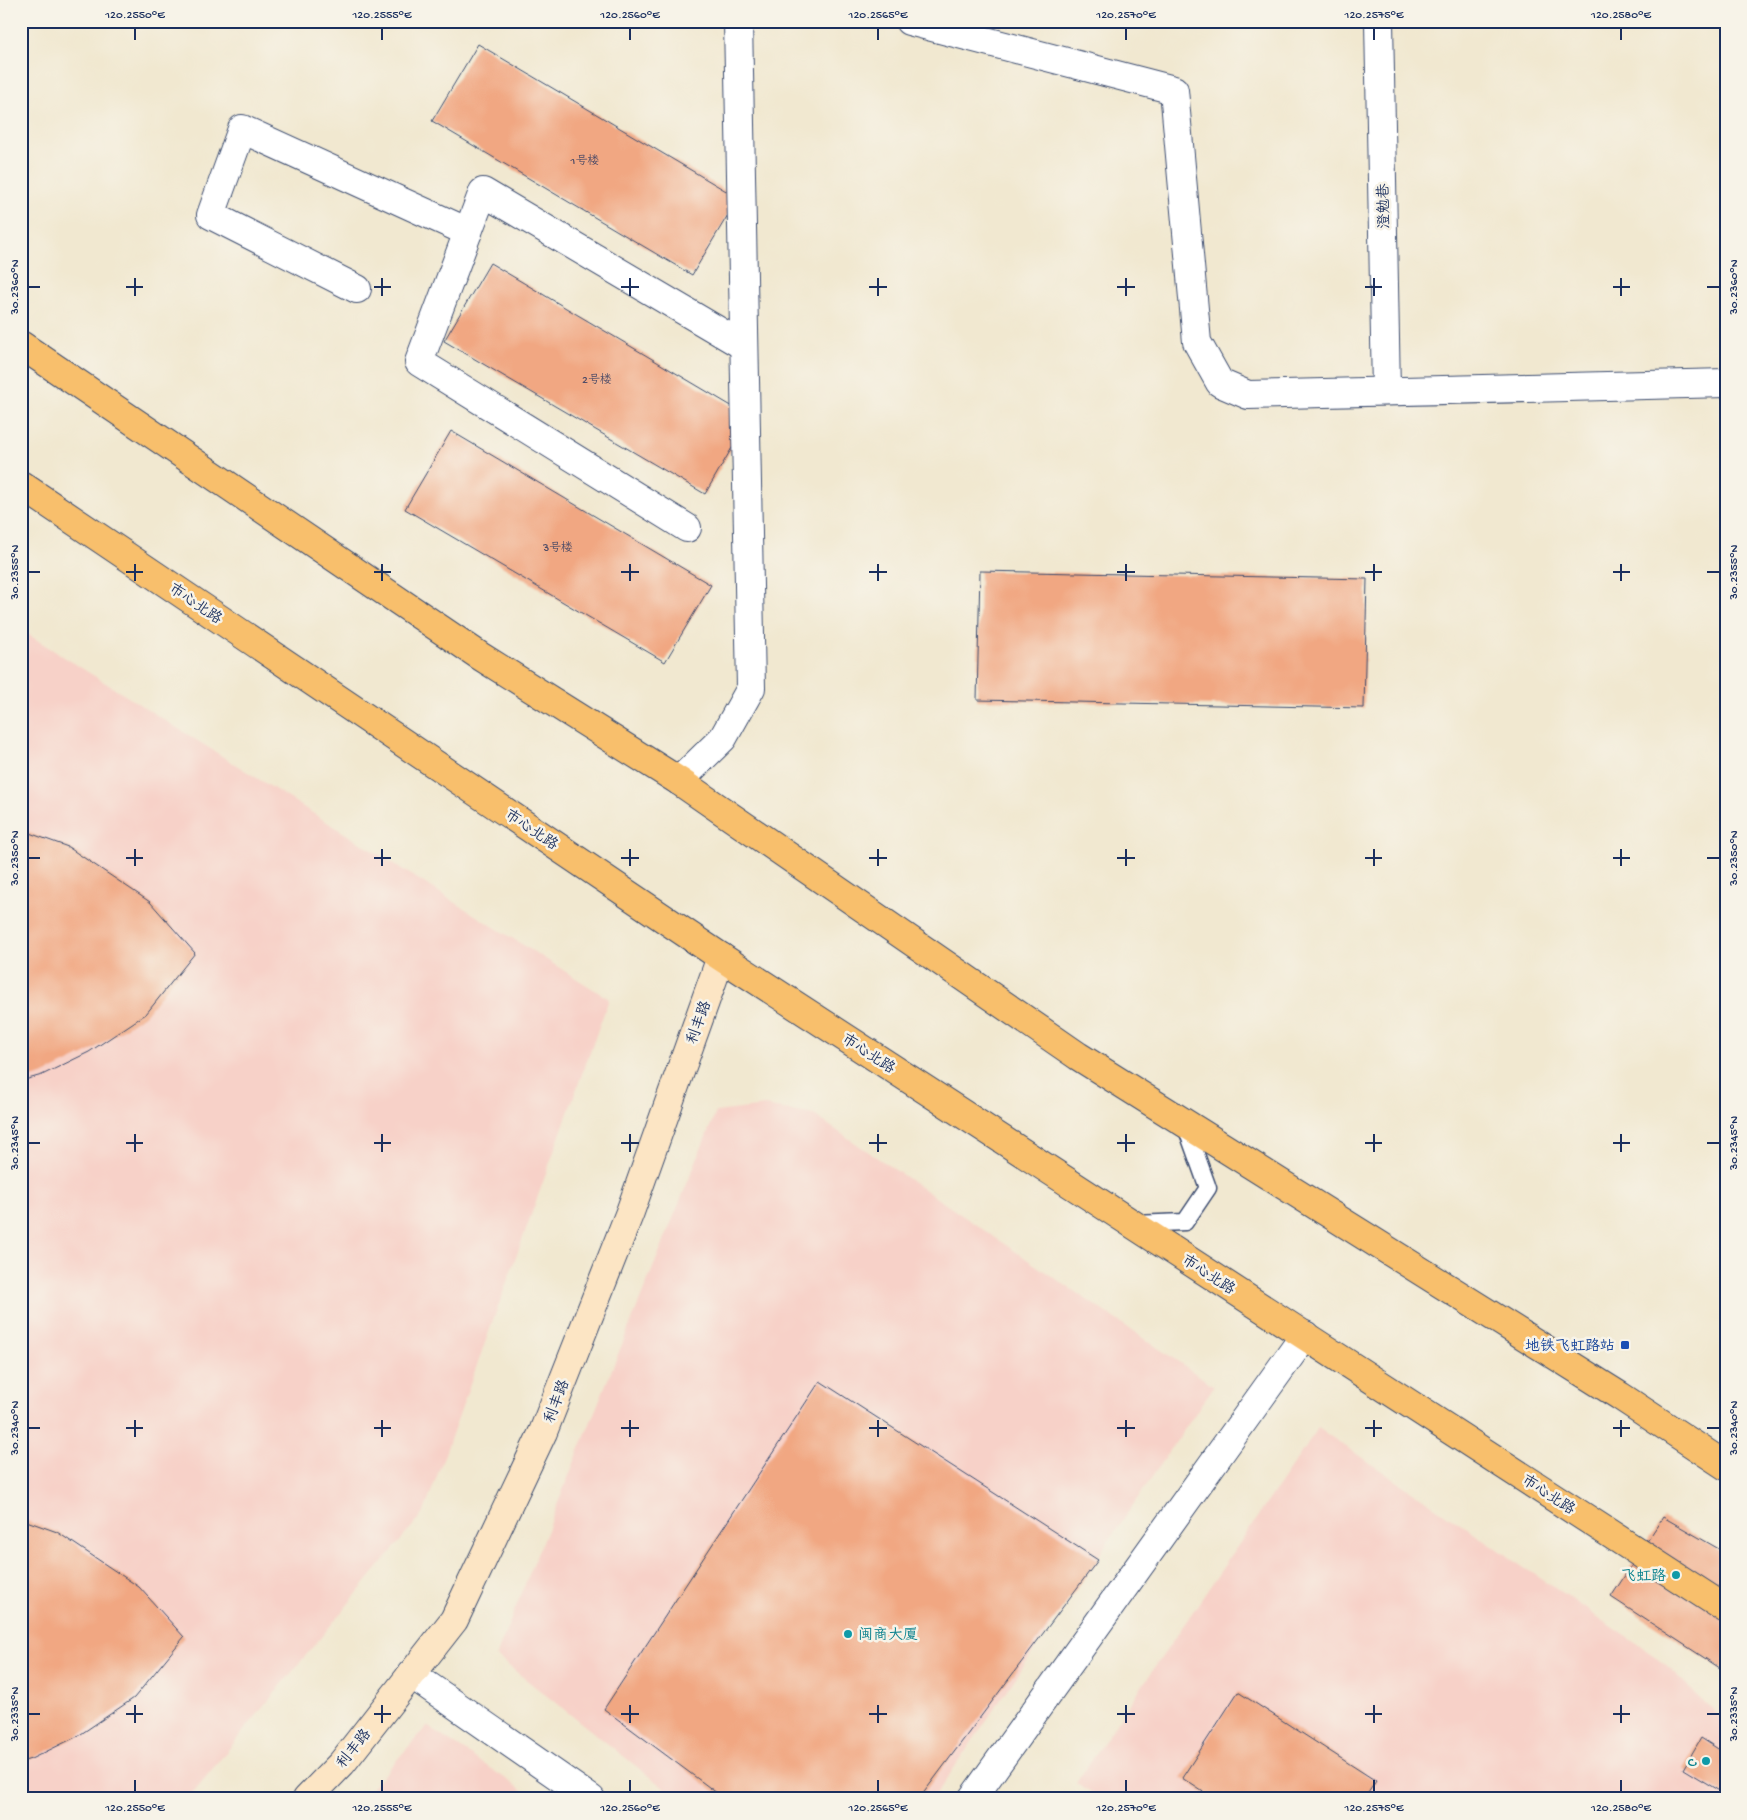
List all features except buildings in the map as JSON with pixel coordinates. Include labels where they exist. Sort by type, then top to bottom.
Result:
[{"type":"main road","points":[[21,344],[480,656],[679,781],[1078,1056],[1620,1396],[1726,1466]]},
{"type":"main road","name":"市心北路","points":[[21,485],[721,957],[1726,1609]]},
{"type":"street","points":[[679,781],[723,738],[751,688],[738,21]]},
{"type":"street","points":[[909,21],[1174,90],[1197,342],[1220,383],[1248,395],[1726,383]]},
{"type":"street","name":"澄勉巷","points":[[1379,21],[1386,391]]},
{"type":"street","points":[[357,289],[211,215],[242,129],[468,232]]},
{"type":"street","points":[[687,528],[419,362],[483,192],[744,346]]},
{"type":"street","name":"利丰路","points":[[307,1799],[342,1763],[454,1620],[544,1432],[630,1212],[721,957]]},
{"type":"street","points":[[972,1799],[1305,1335]]},
{"type":"street","points":[[411,1674],[592,1799]]},
{"type":"lane","points":[[1132,1224],[1185,1222],[1208,1188],[1184,1122]]},
{"type":"shaded area","points":[[21,630],[609,999],[424,1512],[195,1790],[185,1799],[21,1799]]},
{"type":"shaded area","points":[[765,1106],[814,1115],[1214,1386],[933,1799],[678,1799],[496,1656],[716,1112]]},
{"type":"shaded area","points":[[1318,1428],[1660,1659],[1726,1723],[1726,1799],[1100,1799],[1076,1783]]},
{"type":"shaded area","points":[[427,1726],[536,1799],[362,1799]]},
{"type":"place","name":"地铁飞虹路站","points":[[1625,1345]]},
{"type":"place","name":"飞虹路","points":[[1676,1575]]},
{"type":"place","name":"闽商大厦","points":[[848,1634]]},
{"type":"place","name":"C","points":[[1706,1761]]}]
